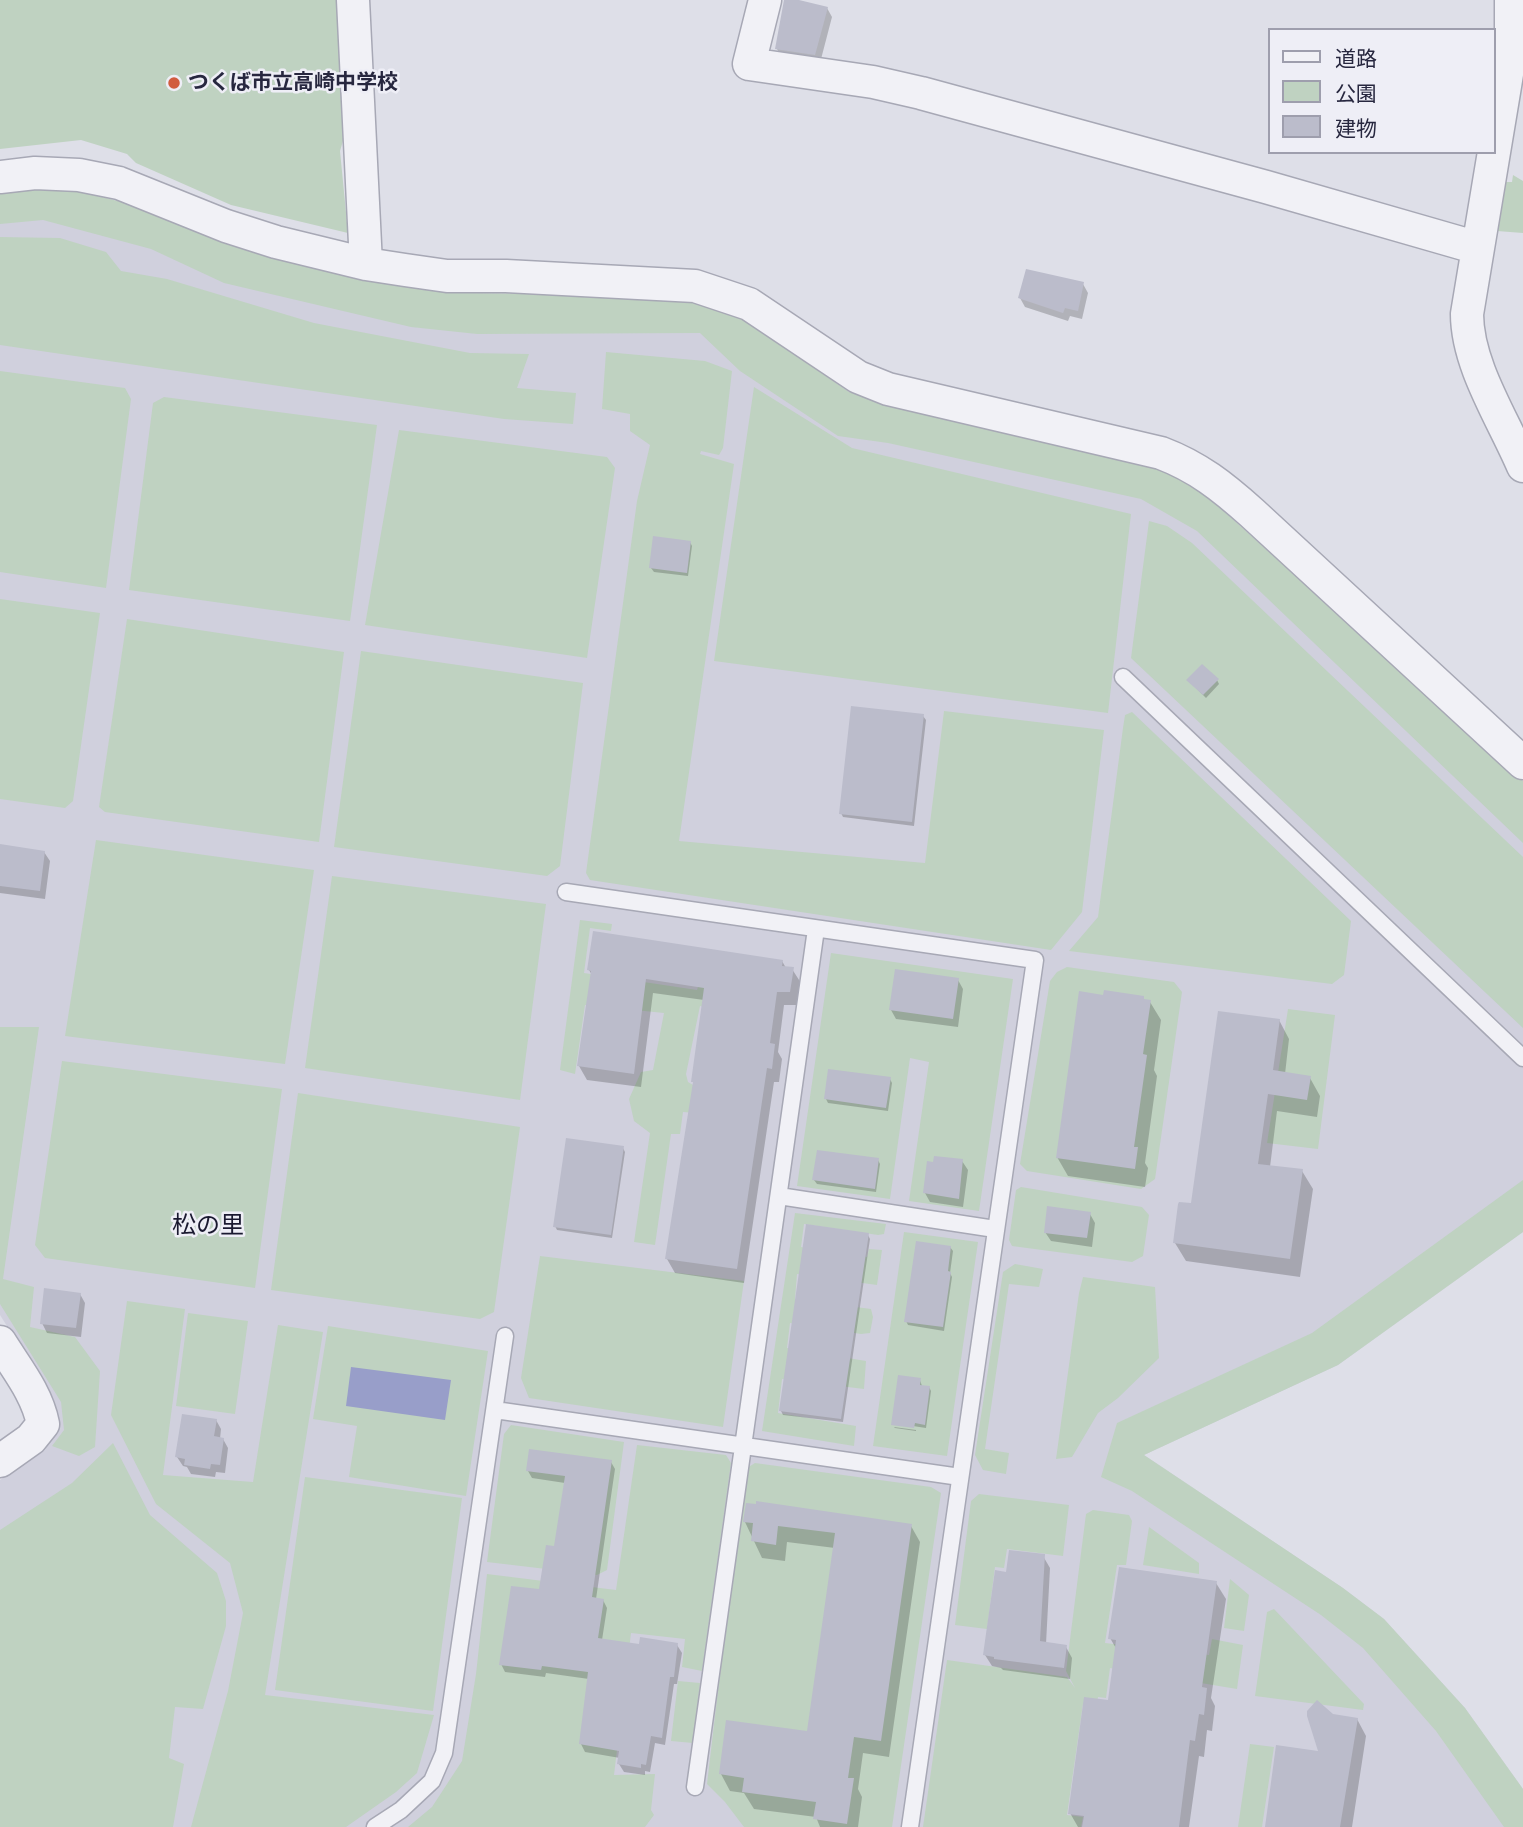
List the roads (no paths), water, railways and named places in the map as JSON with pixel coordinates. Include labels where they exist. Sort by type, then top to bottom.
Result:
[{"type":"street","points":[[353,0],[366,264]]},
{"type":"street","points":[[765,0],[749,64],[873,82],[921,93],[1478,248]]},
{"type":"street","points":[[1495,146],[1511,50],[1511,0]]},
{"type":"street","points":[[1494,154],[1467,314],[1470,344],[1479,372],[1523,466]]},
{"type":"street","points":[[0,177],[35,173],[79,175],[119,183],[226,226],[276,242],[366,264],[447,276],[544,277],[695,286],[750,304],[858,377],[888,389],[1161,453],[1187,463],[1221,485],[1523,763]]},
{"type":"street","points":[[0,1342],[32,1392],[43,1424],[31,1439],[0,1461]]},
{"type":"lane","points":[[1123,677],[1523,1058]]},
{"type":"lane","points":[[566,892],[1035,960],[910,1827]]},
{"type":"lane","points":[[695,1787],[816,929]]},
{"type":"lane","points":[[779,1196],[995,1229]]},
{"type":"lane","points":[[375,1827],[401,1810],[432,1781],[444,1754],[505,1336]]},
{"type":"lane","points":[[495,1410],[960,1477]]},
{"type":"water","points":[[351,1367],[451,1380],[445,1420],[346,1406]]},
{"type":"place","name":"つくば市立高崎中学校","points":[[174,83]]},
{"type":"district","name":"松の里","points":[[208,1226]]}]
